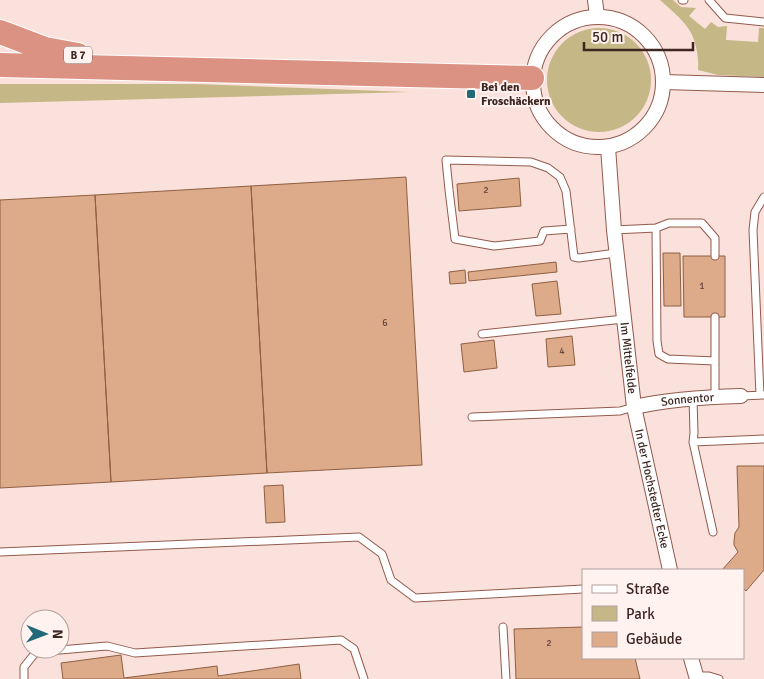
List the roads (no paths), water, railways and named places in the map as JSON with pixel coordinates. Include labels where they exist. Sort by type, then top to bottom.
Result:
[{"type":"highway","name":"B 7","points":[[0,32],[45,49],[159,68]]},
{"type":"highway","name":"B 7","points":[[0,65],[159,68]]},
{"type":"highway","points":[[0,73],[93,72],[159,68],[532,78]]},
{"type":"street","points":[[596,0],[597,16]]},
{"type":"street","points":[[597,16],[616,18],[635,27],[651,42],[661,62],[664,82],[659,106],[647,125],[630,140],[608,147],[589,147],[570,142],[554,131],[542,116],[534,98],[532,78],[536,60],[545,43],[558,29],[575,20],[597,16]]},
{"type":"street","points":[[664,82],[764,84]]},
{"type":"street","name":"Im Mittelfelde","points":[[608,147],[616,252],[634,407]]},
{"type":"street","name":"Sonnentor","points":[[634,407],[650,403],[693,398],[741,396]]},
{"type":"street","name":"In der Hochstedter Ecke","points":[[634,407],[670,569]]},
{"type":"street","points":[[691,659],[696,677]]},
{"type":"lane","points":[[709,0],[725,18],[764,22]]},
{"type":"lane","points":[[571,229],[544,231],[540,241],[494,246],[455,239],[446,160],[531,162],[548,168],[560,177],[566,191],[571,229],[574,257],[579,258],[616,252]]},
{"type":"lane","points":[[741,396],[762,395],[754,230],[755,212],[764,197]]},
{"type":"lane","points":[[614,230],[656,228],[669,223],[702,222],[715,238],[715,256]]},
{"type":"lane","points":[[656,228],[657,341],[659,354],[668,359],[715,361]]},
{"type":"lane","points":[[715,317],[715,397]]},
{"type":"lane","points":[[482,334],[624,319]]},
{"type":"lane","points":[[693,398],[693,442],[713,532]]},
{"type":"lane","name":"Im Mittelfelde","points":[[472,417],[620,411],[634,407]]},
{"type":"lane","points":[[693,442],[764,439]]},
{"type":"lane","points":[[0,552],[359,537],[382,554],[391,580],[415,598],[582,589]]},
{"type":"lane","points":[[503,627],[506,679]]},
{"type":"lane","points":[[24,679],[24,667],[36,652],[107,646],[135,652],[341,640],[354,649],[364,679]]},
{"type":"lane","points":[[696,677],[709,676],[719,679]]},
{"type":"place","name":"Bei den Froschäckern","points":[[471,94]]}]
